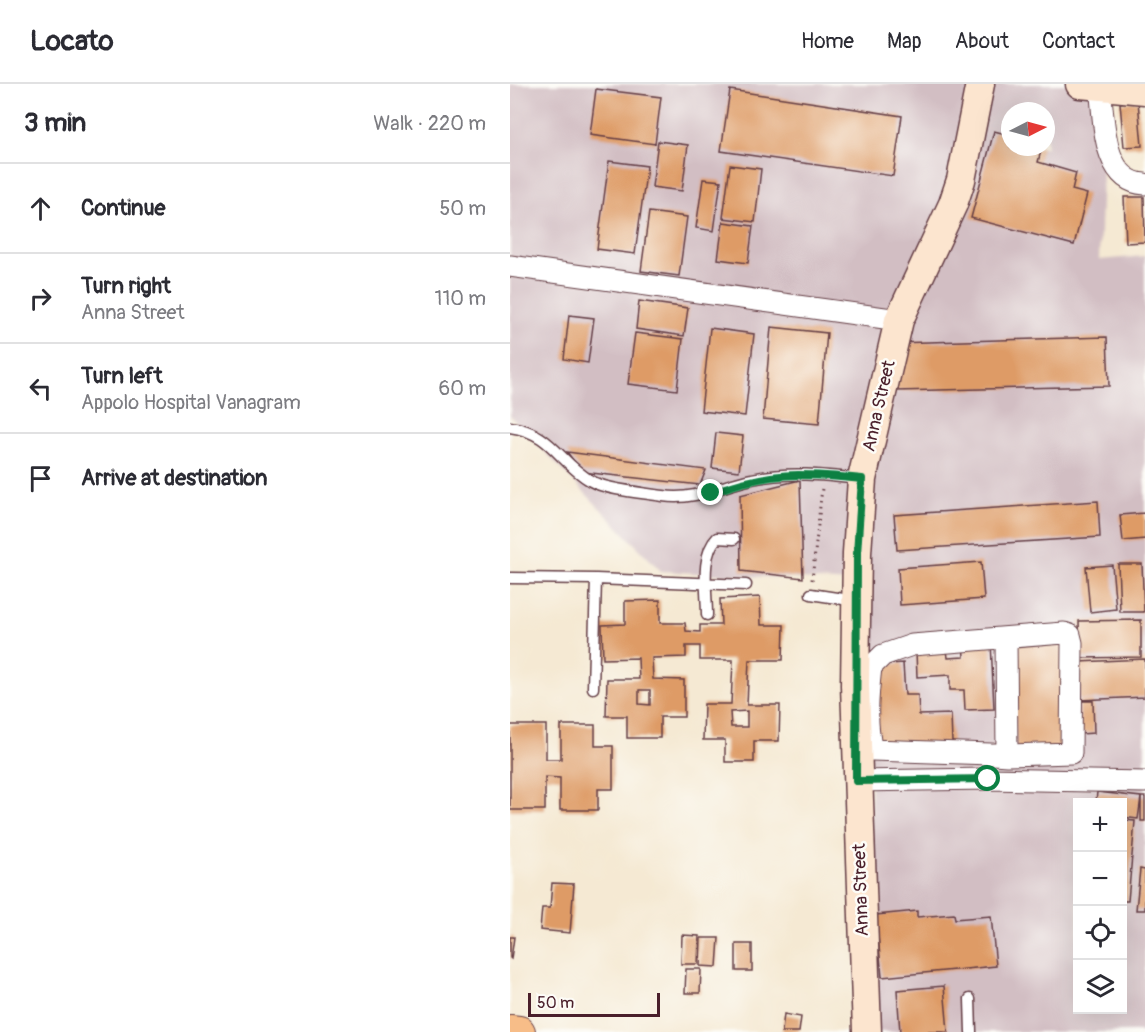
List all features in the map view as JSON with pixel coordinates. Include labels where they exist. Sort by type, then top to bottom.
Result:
[{"type":"main road","points":[[510,1030],[519,1032]]},
{"type":"street","name":"Anna Street","points":[[867,1032],[856,781],[856,601],[862,479],[899,320],[953,204],[961,180],[980,84]]},
{"type":"street","points":[[1135,88],[1090,85],[1112,161],[1127,180],[1145,184]]},
{"type":"street","points":[[510,266],[899,320]]},
{"type":"street","points":[[1064,633],[1070,635],[1073,748],[1071,753],[1063,755],[872,750],[869,738],[868,692],[871,667],[883,655],[912,645],[1006,638],[1064,633]]},
{"type":"street","points":[[992,779],[999,754],[1006,638]]},
{"type":"street","points":[[856,781],[992,779],[1145,782]]},
{"type":"lane","points":[[510,427],[530,430],[553,446],[579,473],[594,483],[666,496],[711,493],[749,479],[786,473],[862,479]]},
{"type":"lane","points":[[707,615],[707,556],[711,544],[717,538],[735,539]]},
{"type":"lane","points":[[510,578],[746,585]]},
{"type":"lane","points":[[593,688],[596,579]]},
{"type":"lane","points":[[811,594],[856,601]]},
{"type":"lane","points":[[970,999],[971,1032]]},
{"type":"path","points":[[811,594],[823,476]]},
{"type":"shaded area","points":[[510,84],[1105,84],[1099,260],[1145,256],[1145,1032],[874,1032],[868,583],[661,571],[510,416]]},
{"type":"building","points":[[596,89],[661,97],[655,144],[590,135]]},
{"type":"building","points":[[730,90],[902,116],[893,176],[721,151]]},
{"type":"building","points":[[1138,101],[1142,146],[1124,147],[1120,103]]},
{"type":"building","points":[[994,131],[1001,133],[1001,156],[1040,156],[1038,162],[1076,173],[1072,190],[1087,194],[1074,245],[971,218]]},
{"type":"building","points":[[658,141],[688,145],[682,191],[652,187]]},
{"type":"building","points":[[609,161],[647,166],[635,254],[597,249]]},
{"type":"building","points":[[730,165],[761,169],[755,222],[723,218]]},
{"type":"building","points":[[703,179],[721,181],[714,231],[696,228]]},
{"type":"building","points":[[1124,197],[1144,197],[1145,242],[1126,243]]},
{"type":"building","points":[[649,212],[687,217],[679,276],[641,271]]},
{"type":"building","points":[[723,222],[753,226],[748,263],[718,259]]},
{"type":"building","points":[[639,301],[688,308],[684,336],[636,329]]},
{"type":"building","points":[[569,315],[594,318],[588,363],[564,359]]},
{"type":"building","points":[[771,327],[827,333],[819,424],[763,419]]},
{"type":"building","points":[[710,328],[754,334],[745,416],[701,411]]},
{"type":"building","points":[[635,333],[683,339],[677,390],[628,384]]},
{"type":"building","points":[[1107,337],[1109,386],[895,391],[894,343]]},
{"type":"building","points":[[716,433],[743,436],[739,471],[712,468]]},
{"type":"building","points":[[567,452],[706,470],[700,485],[582,472]]},
{"type":"building","points":[[800,480],[803,578],[741,571],[740,495]]},
{"type":"building","points":[[1098,501],[1100,537],[897,550],[894,515]]},
{"type":"building","points":[[1145,513],[1145,539],[1123,541],[1120,515]]},
{"type":"building","points":[[981,562],[984,599],[900,605],[898,568]]},
{"type":"building","points":[[1118,564],[1142,564],[1144,612],[1120,612]]},
{"type":"building","points":[[1112,565],[1116,609],[1090,612],[1086,567]]},
{"type":"building","points":[[760,597],[761,625],[784,625],[783,660],[749,660],[747,705],[780,705],[779,741],[754,741],[754,762],[725,762],[725,740],[703,740],[704,704],[731,704],[733,660],[700,660],[700,646],[686,646],[686,657],[652,658],[653,679],[684,680],[684,717],[660,717],[660,738],[627,738],[627,716],[606,716],[607,679],[639,679],[638,658],[603,659],[602,625],[625,624],[625,601],[660,600],[660,623],[685,623],[686,631],[700,632],[700,625],[721,625],[720,599]],"holes":[[[639,690],[650,690],[650,705],[639,704]],[[747,711],[747,727],[731,727],[730,712]]]},
{"type":"building","points":[[1141,620],[1141,657],[1080,658],[1079,621]]},
{"type":"building","points":[[1064,635],[1069,752],[1016,754],[1012,640]]},
{"type":"building","points":[[991,641],[994,709],[965,710],[964,690],[950,690],[950,675],[917,677],[916,651],[947,650],[948,658],[964,657],[963,642]]},
{"type":"building","points":[[1145,659],[1145,697],[1079,700],[1078,662]]},
{"type":"building","points":[[903,663],[905,695],[918,695],[919,715],[951,714],[952,743],[878,746],[875,665]]},
{"type":"building","points":[[1079,701],[1093,701],[1094,733],[1080,734]]},
{"type":"building","points":[[510,725],[546,725],[546,759],[561,759],[561,725],[595,725],[595,746],[613,746],[613,789],[598,789],[598,810],[560,810],[560,778],[545,777],[545,810],[510,810]]},
{"type":"building","points":[[1097,792],[1141,797],[1138,819],[1127,818],[1127,798],[1096,798]]},
{"type":"building","points":[[1141,797],[1145,797],[1145,821],[1141,821]]},
{"type":"building","points":[[1127,820],[1135,821],[1127,901]]},
{"type":"building","points":[[1140,869],[1145,870],[1145,910],[1136,910]]},
{"type":"building","points":[[552,883],[574,884],[570,933],[540,930],[542,908],[550,908]]},
{"type":"building","points":[[917,911],[917,917],[954,914],[955,919],[991,916],[996,966],[882,977],[876,915]]},
{"type":"building","points":[[682,935],[699,936],[698,964],[681,964]]},
{"type":"building","points":[[510,937],[514,937],[511,959],[510,958]]},
{"type":"building","points":[[701,938],[719,938],[717,967],[700,966]]},
{"type":"building","points":[[736,944],[752,944],[752,971],[736,971]]},
{"type":"building","points":[[686,969],[701,969],[700,993],[685,993]]},
{"type":"building","points":[[944,986],[948,1032],[900,1032],[897,990]]},
{"type":"building","points":[[784,1014],[801,1017],[799,1032],[782,1032]]},
{"type":"route","points":[[711,493],[749,479],[786,473],[862,479],[857,554],[856,781],[988,779]]}]
